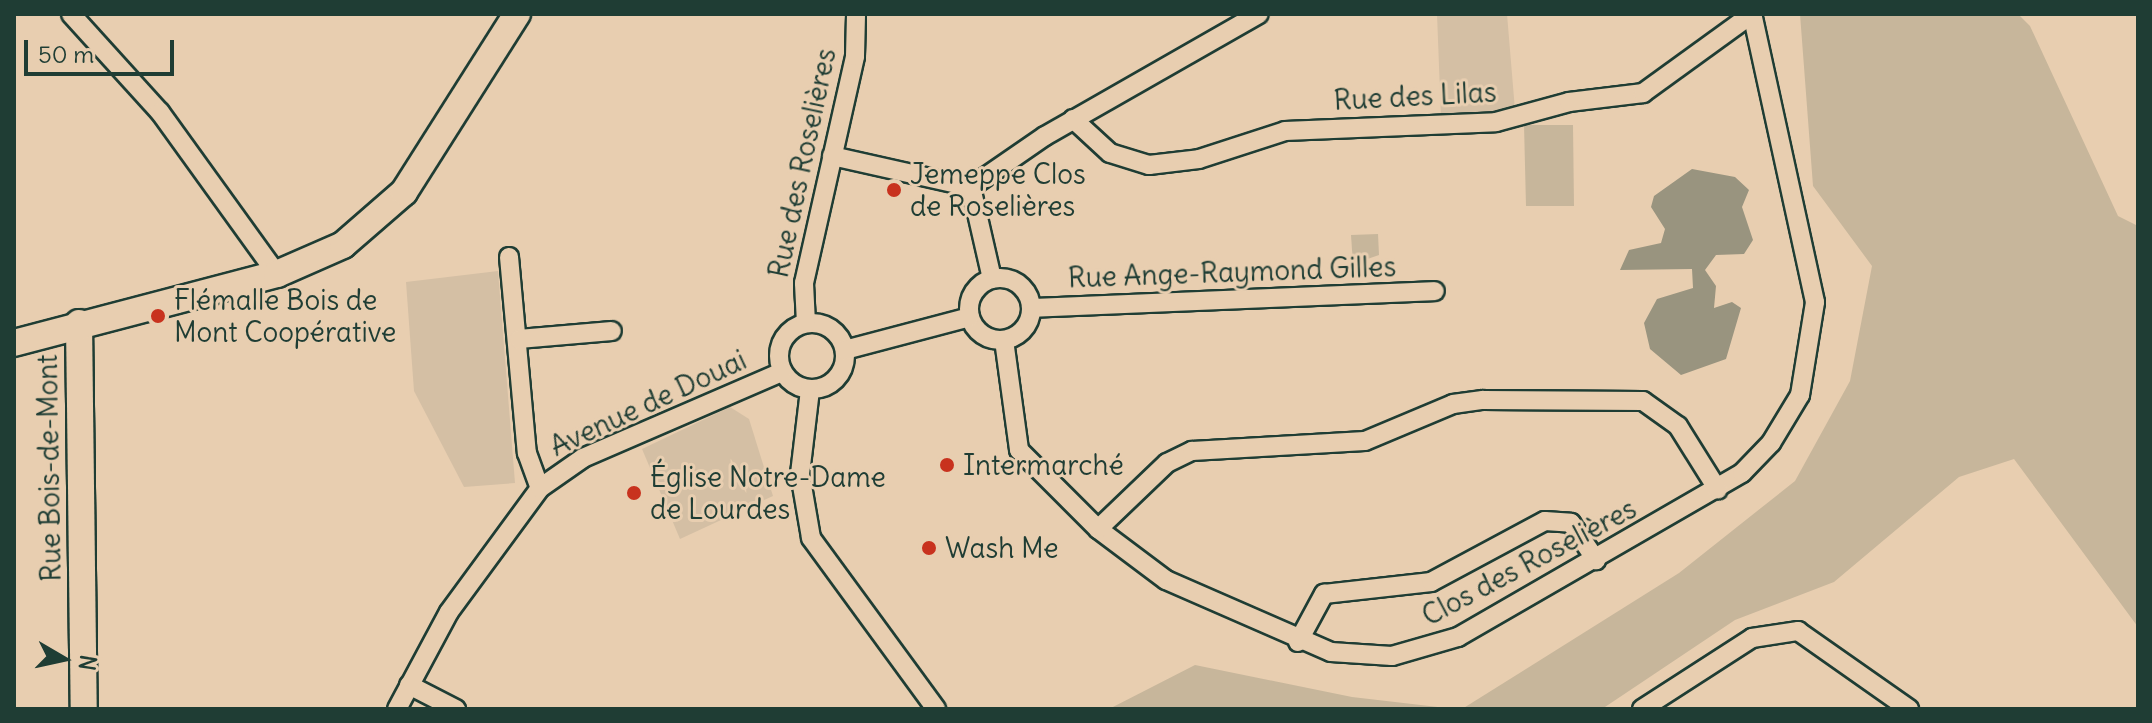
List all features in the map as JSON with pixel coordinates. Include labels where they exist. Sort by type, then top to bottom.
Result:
[{"type":"street","points":[[71,14],[160,112],[277,274]]},
{"type":"street","points":[[14,343],[79,323],[277,274],[343,245],[404,192],[517,14]]},
{"type":"street","name":"Rue des Roselières","points":[[806,323],[804,283],[855,56],[856,14]]},
{"type":"street","points":[[832,156],[971,187],[1073,119],[1259,14]]},
{"type":"street","name":"Rue des Lilas","points":[[1073,119],[1110,153],[1149,165],[1199,159],[1285,131],[1496,122],[1650,91],[1752,14]]},
{"type":"street","name":"Clos des Roselières","points":[[1004,340],[1015,441],[1098,529],[1194,597],[1298,642],[1361,656],[1428,649],[1596,560],[1718,490],[1758,458],[1791,413],[1807,375],[1815,323],[1752,14]]},
{"type":"street","points":[[971,187],[992,279]]},
{"type":"street","name":"Avenue de Douai","points":[[509,257],[519,339],[527,453],[540,488]]},
{"type":"street","points":[[992,279],[1018,284],[1031,308],[1020,333],[1004,340],[979,332],[970,317],[971,298],[992,279]]},
{"type":"street","name":"Rue Ange-Raymond Gilles","points":[[1031,308],[1435,291]]},
{"type":"street","points":[[845,350],[970,317]]},
{"type":"street","name":"Rue Bois-de-Mont","points":[[79,323],[84,709]]},
{"type":"street","points":[[806,323],[838,334],[845,350],[837,379],[810,390],[782,372],[779,351],[788,332],[806,323]]},
{"type":"street","points":[[519,339],[612,331]]},
{"type":"street","name":"Avenue de Douai","points":[[397,709],[478,567],[540,488],[583,458],[782,372]]},
{"type":"street","points":[[810,390],[800,474],[811,538],[936,709]]},
{"type":"street","points":[[1098,529],[1167,463],[1192,451],[1365,441],[1453,404],[1483,400],[1643,401],[1678,426],[1718,490]]},
{"type":"street","points":[[1298,642],[1324,594],[1431,582],[1545,521],[1571,523],[1596,560]]},
{"type":"street","points":[[1642,709],[1752,638],[1798,631],[1909,709]]},
{"type":"street","points":[[409,685],[456,709]]},
{"type":"shaded area","points":[[1437,14],[1507,14],[1515,110],[1441,118]]},
{"type":"shaded area","points":[[1800,14],[2018,14],[2030,26],[2118,216],[2138,226],[2138,627],[2014,459],[1959,477],[1834,582],[1735,620],[1602,709],[1462,709],[1679,573],[1795,481],[1850,381],[1872,266],[1813,186]]},
{"type":"shaded area","points":[[1524,125],[1573,125],[1574,206],[1526,206]]},
{"type":"shaded area","points":[[1692,169],[1735,177],[1749,190],[1742,207],[1753,240],[1744,254],[1716,255],[1705,270],[1716,286],[1714,308],[1732,302],[1741,308],[1726,359],[1681,375],[1650,349],[1644,323],[1657,299],[1693,288],[1692,269],[1620,270],[1629,250],[1661,243],[1665,229],[1651,207],[1654,196]]},
{"type":"shaded area","points":[[1378,234],[1379,255],[1353,264],[1351,235]]},
{"type":"shaded area","points":[[498,271],[515,483],[464,487],[414,391],[406,282]]},
{"type":"shaded area","points":[[730,407],[749,419],[773,496],[680,539],[642,449]]},
{"type":"shaded area","points":[[1195,665],[1352,697],[1455,709],[1109,709]]},
{"type":"place","name":"Jemeppe Clos de Roselières","points":[[894,190]]},
{"type":"place","name":"Flémalle Bois de Mont Coopérative","points":[[158,316]]},
{"type":"place","name":"Intermarché","points":[[947,465]]},
{"type":"place","name":"Église Notre-Dame de Lourdes","points":[[634,493]]},
{"type":"place","name":"Wash Me","points":[[929,548]]}]
